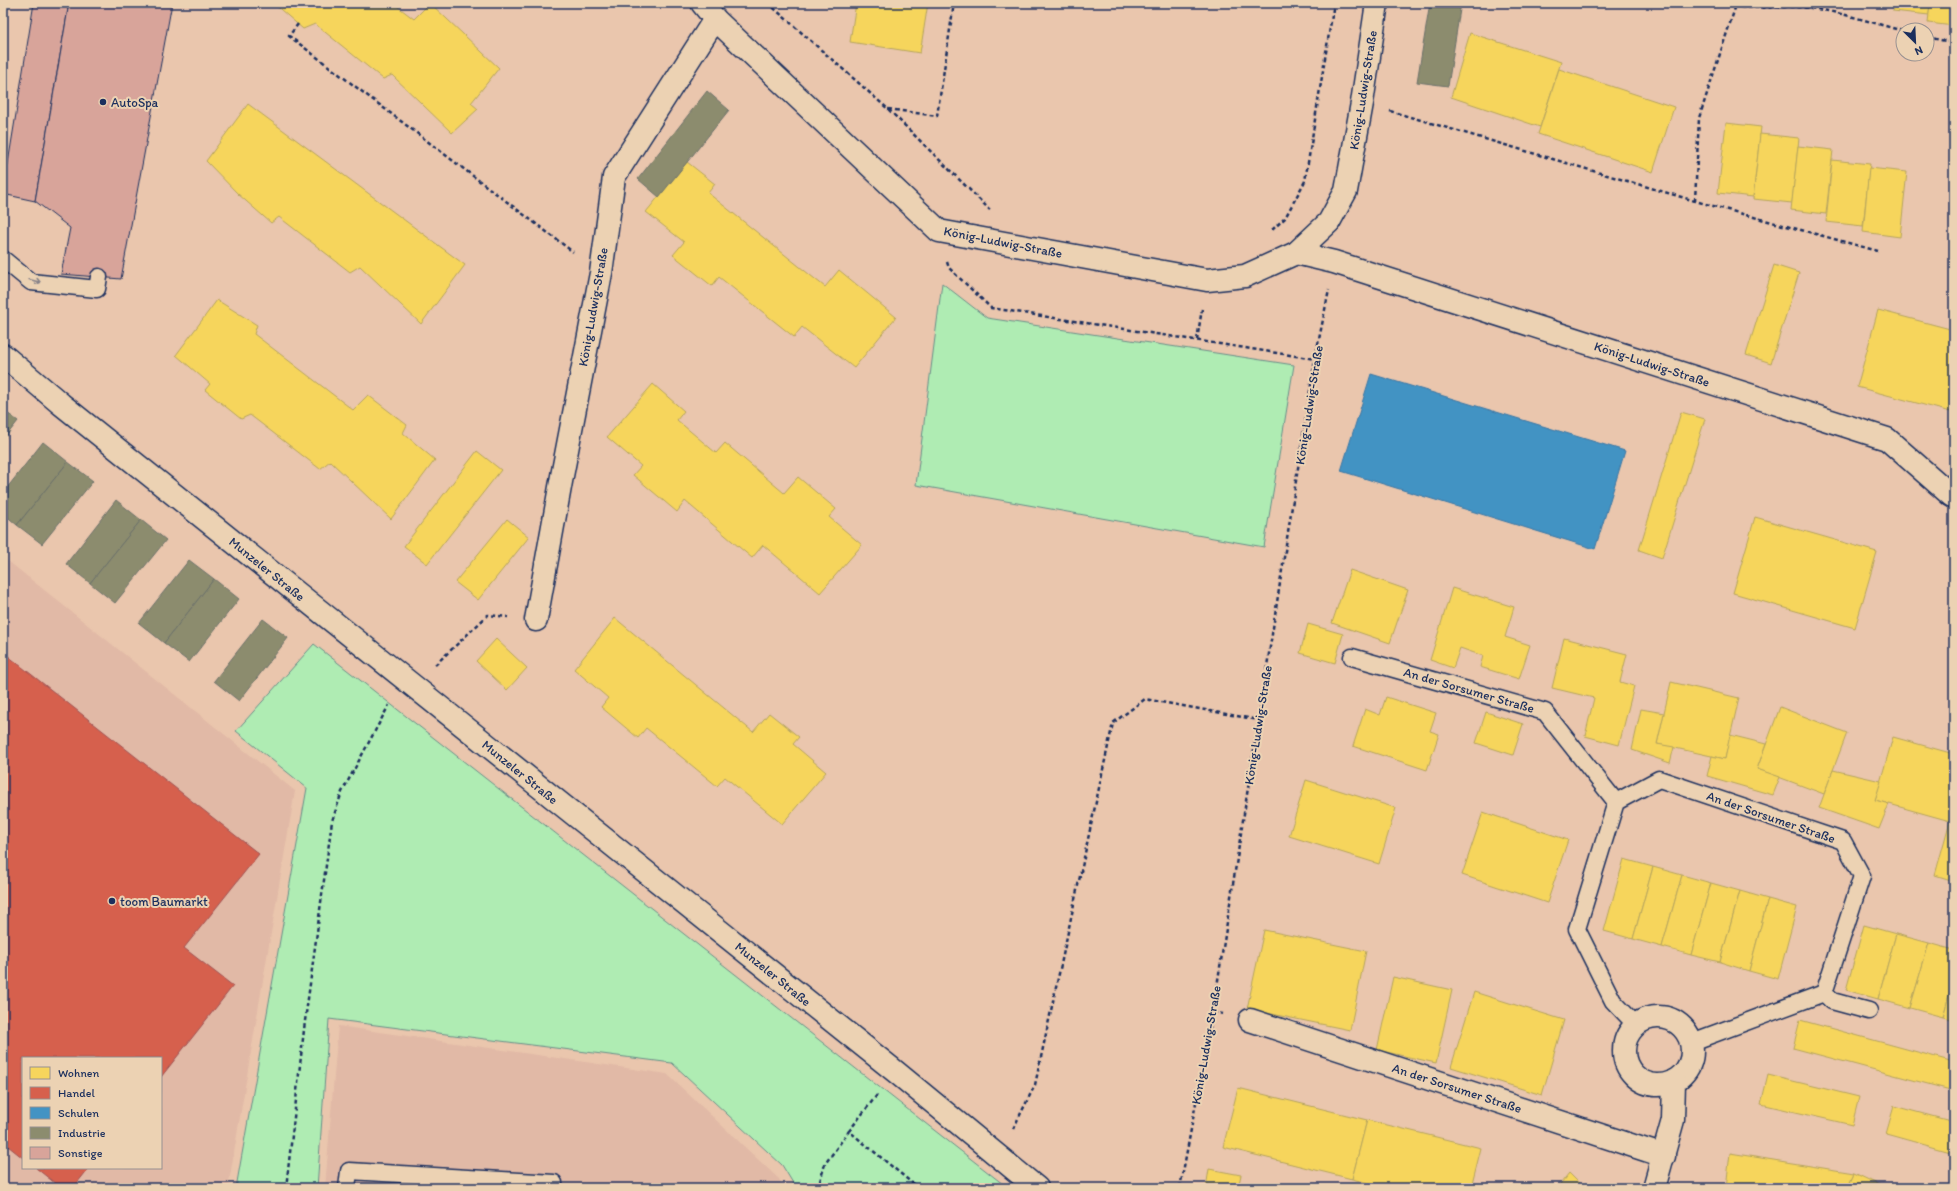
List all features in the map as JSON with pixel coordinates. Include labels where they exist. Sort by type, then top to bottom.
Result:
[{"type":"street","name":"König-Ludwig-Straße","points":[[536,620],[601,273],[614,178],[709,11],[939,231],[1207,280],[1245,276],[1296,253],[1329,222],[1346,191],[1362,103],[1376,3]]},
{"type":"street","name":"König-Ludwig-Straße","points":[[1296,253],[1334,262],[1887,439],[1952,496]]},
{"type":"street","name":"Munzeler Straße","points":[[3,355],[413,686],[896,1072],[1036,1188]]},
{"type":"street","points":[[1651,1017],[1668,1017],[1684,1027],[1692,1042],[1692,1056],[1685,1072],[1674,1081],[1658,1086],[1643,1083],[1629,1071],[1623,1053],[1626,1035],[1635,1024],[1651,1017]]},
{"type":"street","name":"An der Sorsumer Straße","points":[[1250,1020],[1664,1156]]},
{"type":"street","points":[[1654,1188],[1673,1120],[1674,1081]]},
{"type":"lane","points":[[3,259],[31,282],[97,289],[99,277]]},
{"type":"lane","name":"An der Sorsumer Straße","points":[[1352,657],[1545,712],[1616,802],[1658,779],[1843,841],[1862,876],[1824,993]]},
{"type":"lane","points":[[1616,802],[1577,929],[1613,1001],[1635,1024]]},
{"type":"lane","points":[[1692,1042],[1824,993],[1832,1000],[1869,1011]]},
{"type":"lane","points":[[348,1188],[348,1171],[554,1183],[554,1188]]},
{"type":"path","points":[[768,3],[888,109],[994,214]]},
{"type":"path","points":[[888,109],[937,116],[954,3]]},
{"type":"path","points":[[1268,266],[1258,243],[1285,218],[1305,181],[1334,3]]},
{"type":"path","points":[[1720,3],[1735,8],[1781,5],[1811,8],[1895,29]]},
{"type":"path","points":[[1695,201],[1699,118],[1735,8]]},
{"type":"path","points":[[298,24],[289,36],[601,273]]},
{"type":"path","points":[[1935,39],[1954,43]]},
{"type":"path","points":[[1362,103],[1695,201],[1878,251]]},
{"type":"path","points":[[939,231],[949,268],[990,308],[1316,359]]},
{"type":"path","name":"König-Ludwig-Straße","points":[[1180,1188],[1213,1012],[1316,359],[1334,262]]},
{"type":"path","points":[[286,1188],[305,1021],[332,821],[342,792],[390,704],[413,686],[488,615],[536,620]]},
{"type":"path","points":[[999,1158],[1035,1085],[1113,723],[1145,699],[1259,720]]},
{"type":"path","points":[[818,1188],[825,1164],[896,1072]]},
{"type":"path","points":[[849,1131],[918,1188]]},
{"type":"shaded area","points":[[3,557],[295,791],[228,1188],[3,1188]]},
{"type":"shaded area","points":[[338,1026],[667,1074],[779,1179],[784,1188],[325,1188]]},
{"type":"green space","points":[[942,283],[987,318],[1294,365],[1264,547],[916,485]]},
{"type":"green space","points":[[314,644],[1008,1188],[796,1188],[782,1165],[672,1063],[329,1019],[317,1188],[236,1188],[307,788],[236,731]]},
{"type":"building: Wohnen","points":[[273,3],[393,3],[414,19],[430,3],[499,68],[471,103],[478,109],[452,133],[392,75],[383,79],[315,24],[303,29]]},
{"type":"building: Wohnen","points":[[856,3],[928,3],[920,53],[850,42]]},
{"type":"building: Wohnen","points":[[1894,3],[1930,3],[1929,15],[1893,11]]},
{"type":"building: Wohnen","points":[[1930,3],[1954,3],[1954,26],[1928,22]]},
{"type":"building: Wohnen","points":[[1470,33],[1561,62],[1540,127],[1451,97]]},
{"type":"building: Wohnen","points":[[1559,69],[1674,107],[1653,172],[1538,134]]},
{"type":"building: Wohnen","points":[[248,104],[465,265],[421,324],[360,266],[350,272],[279,217],[271,223],[238,194],[206,161]]},
{"type":"building: Wohnen","points":[[1726,123],[1761,127],[1753,197],[1718,193]]},
{"type":"building: Wohnen","points":[[1760,134],[1799,138],[1792,203],[1753,199]]},
{"type":"building: Wohnen","points":[[1798,146],[1833,150],[1826,214],[1791,210]]},
{"type":"building: Wohnen","points":[[1832,160],[1870,164],[1863,226],[1826,222]]},
{"type":"building: Wohnen","points":[[687,162],[715,184],[708,193],[825,287],[839,270],[896,317],[854,368],[802,327],[794,337],[719,277],[712,286],[673,255],[684,242],[646,212]]},
{"type":"building: Wohnen","points":[[1869,168],[1907,172],[1900,237],[1863,232]]},
{"type":"building: Wohnen","points":[[1774,265],[1799,273],[1771,363],[1746,355]]},
{"type":"building: Wohnen","points":[[217,300],[257,325],[254,334],[353,410],[368,395],[407,425],[403,433],[435,460],[391,519],[330,461],[320,469],[250,415],[241,419],[205,390],[210,384],[176,355]]},
{"type":"building: Wohnen","points":[[1878,310],[1954,330],[1954,413],[1857,387]]},
{"type":"building: Wohnen","points":[[653,384],[684,411],[677,420],[716,453],[725,443],[784,493],[798,477],[836,509],[829,517],[862,545],[820,593],[763,545],[752,558],[685,501],[677,512],[633,475],[641,466],[607,437]]},
{"type":"building: Wohnen","points":[[1681,412],[1705,419],[1662,558],[1639,550]]},
{"type":"building: Wohnen","points":[[477,451],[501,470],[427,564],[404,546]]},
{"type":"building: Wohnen","points":[[1755,517],[1877,552],[1855,628],[1733,593]]},
{"type":"building: Wohnen","points":[[507,519],[529,537],[478,600],[455,582]]},
{"type":"building: Wohnen","points":[[1350,570],[1408,590],[1390,643],[1332,623]]},
{"type":"building: Wohnen","points":[[1452,588],[1514,607],[1505,637],[1530,645],[1519,679],[1480,667],[1483,656],[1460,648],[1453,668],[1430,660]]},
{"type":"building: Wohnen","points":[[615,618],[753,732],[769,713],[799,737],[793,744],[826,772],[782,824],[725,777],[717,786],[646,728],[638,738],[601,707],[608,698],[574,669]]},
{"type":"building: Wohnen","points":[[1308,624],[1343,634],[1335,663],[1300,653]]},
{"type":"building: Wohnen","points":[[1564,638],[1627,654],[1620,682],[1634,686],[1619,745],[1585,736],[1594,698],[1552,688]]},
{"type":"building: Wohnen","points":[[496,639],[527,668],[507,690],[476,661]]},
{"type":"building: Wohnen","points":[[1671,682],[1739,698],[1725,759],[1657,744]]},
{"type":"building: Wohnen","points":[[1386,697],[1436,713],[1430,731],[1439,734],[1427,770],[1353,746],[1365,709],[1380,715]]},
{"type":"building: Wohnen","points":[[1780,707],[1847,733],[1824,794],[1757,769]]},
{"type":"building: Wohnen","points":[[1641,709],[1664,713],[1657,744],[1674,747],[1670,763],[1632,750]]},
{"type":"building: Wohnen","points":[[1486,712],[1523,724],[1513,755],[1476,743]]},
{"type":"building: Wohnen","points":[[1730,735],[1766,744],[1757,769],[1780,777],[1773,795],[1707,776],[1712,756],[1725,759]]},
{"type":"building: Wohnen","points":[[1893,737],[1954,754],[1954,881],[1935,875],[1950,821],[1875,800]]},
{"type":"building: Wohnen","points":[[1833,770],[1881,781],[1875,800],[1889,804],[1879,829],[1819,808]]},
{"type":"building: Wohnen","points":[[1306,780],[1396,808],[1379,864],[1289,836]]},
{"type":"building: Wohnen","points":[[1483,812],[1568,840],[1547,903],[1462,875]]},
{"type":"building: Wohnen","points":[[1624,859],[1653,867],[1633,939],[1604,931]]},
{"type":"building: Wohnen","points":[[1653,867],[1682,875],[1662,947],[1633,939]]},
{"type":"building: Wohnen","points":[[1682,875],[1711,883],[1691,955],[1662,947]]},
{"type":"building: Wohnen","points":[[1711,883],[1740,891],[1720,962],[1691,955]]},
{"type":"building: Wohnen","points":[[1740,891],[1768,899],[1749,971],[1720,962]]},
{"type":"building: Wohnen","points":[[1768,899],[1797,907],[1778,979],[1749,971]]},
{"type":"building: Wohnen","points":[[1864,925],[1896,934],[1878,999],[1846,990]]},
{"type":"building: Wohnen","points":[[1264,930],[1366,951],[1350,1030],[1247,1009]]},
{"type":"building: Wohnen","points":[[1896,934],[1929,943],[1910,1008],[1878,999]]},
{"type":"building: Wohnen","points":[[1929,943],[1954,950],[1954,977],[1943,1017],[1910,1008]]},
{"type":"building: Wohnen","points":[[1393,977],[1452,990],[1436,1063],[1377,1050]]},
{"type":"building: Wohnen","points":[[1954,977],[1954,1020],[1943,1017]]},
{"type":"building: Wohnen","points":[[1474,992],[1564,1020],[1542,1095],[1451,1067]]},
{"type":"building: Wohnen","points":[[1800,1020],[1954,1062],[1954,1091],[1793,1048]]},
{"type":"building: Wohnen","points":[[1768,1075],[1859,1097],[1852,1125],[1761,1104]]},
{"type":"building: Wohnen","points":[[1238,1088],[1367,1120],[1352,1179],[1223,1147]]},
{"type":"building: Wohnen","points":[[1894,1106],[1954,1122],[1954,1153],[1886,1134]]},
{"type":"building: Wohnen","points":[[1367,1120],[1481,1148],[1471,1188],[1388,1188],[1352,1179]]},
{"type":"building: Wohnen","points":[[1730,1153],[1854,1173],[1847,1188],[1726,1188]]},
{"type":"building: Wohnen","points":[[1209,1169],[1241,1175],[1238,1188],[1206,1188]]},
{"type":"building: Wohnen","points":[[1569,1173],[1584,1188],[1557,1188]]},
{"type":"building: Wohnen","points":[[1854,1173],[1886,1188],[1847,1188]]},
{"type":"building: Handel","name":"toom Baumarkt","points":[[3,652],[259,854],[184,948],[233,986],[162,1076],[162,1057],[22,1057],[22,1157],[3,1142]]},
{"type":"building: Handel","points":[[37,1169],[88,1169],[73,1188],[61,1188]]},
{"type":"building: Schulen","points":[[1371,374],[1625,451],[1595,549],[1341,471]]},
{"type":"building: Industrie","points":[[1430,3],[1461,3],[1448,86],[1417,82]]},
{"type":"building: Industrie","points":[[707,91],[729,110],[659,197],[638,179]]},
{"type":"building: Industrie","points":[[3,410],[18,421],[3,440]]},
{"type":"building: Industrie","points":[[43,442],[68,462],[17,525],[3,513],[3,493]]},
{"type":"building: Industrie","points":[[68,462],[93,481],[42,544],[17,525]]},
{"type":"building: Industrie","points":[[116,500],[141,520],[90,583],[66,564]]},
{"type":"building: Industrie","points":[[141,520],[166,540],[115,603],[90,583]]},
{"type":"building: Industrie","points":[[189,560],[214,579],[164,643],[139,623]]},
{"type":"building: Industrie","points":[[214,579],[239,599],[189,662],[164,643]]},
{"type":"building: Industrie","points":[[263,619],[288,638],[239,701],[214,681]]},
{"type":"building: Sonstige","points":[[34,3],[69,3],[35,201],[3,194]]},
{"type":"building: Sonstige","name":"AutoSpa","points":[[69,3],[172,3],[121,279],[61,274],[70,228],[35,201]]},
{"type":"place","name":"AutoSpa","points":[[103,102]]},
{"type":"place","name":"toom Baumarkt","points":[[112,901]]}]
